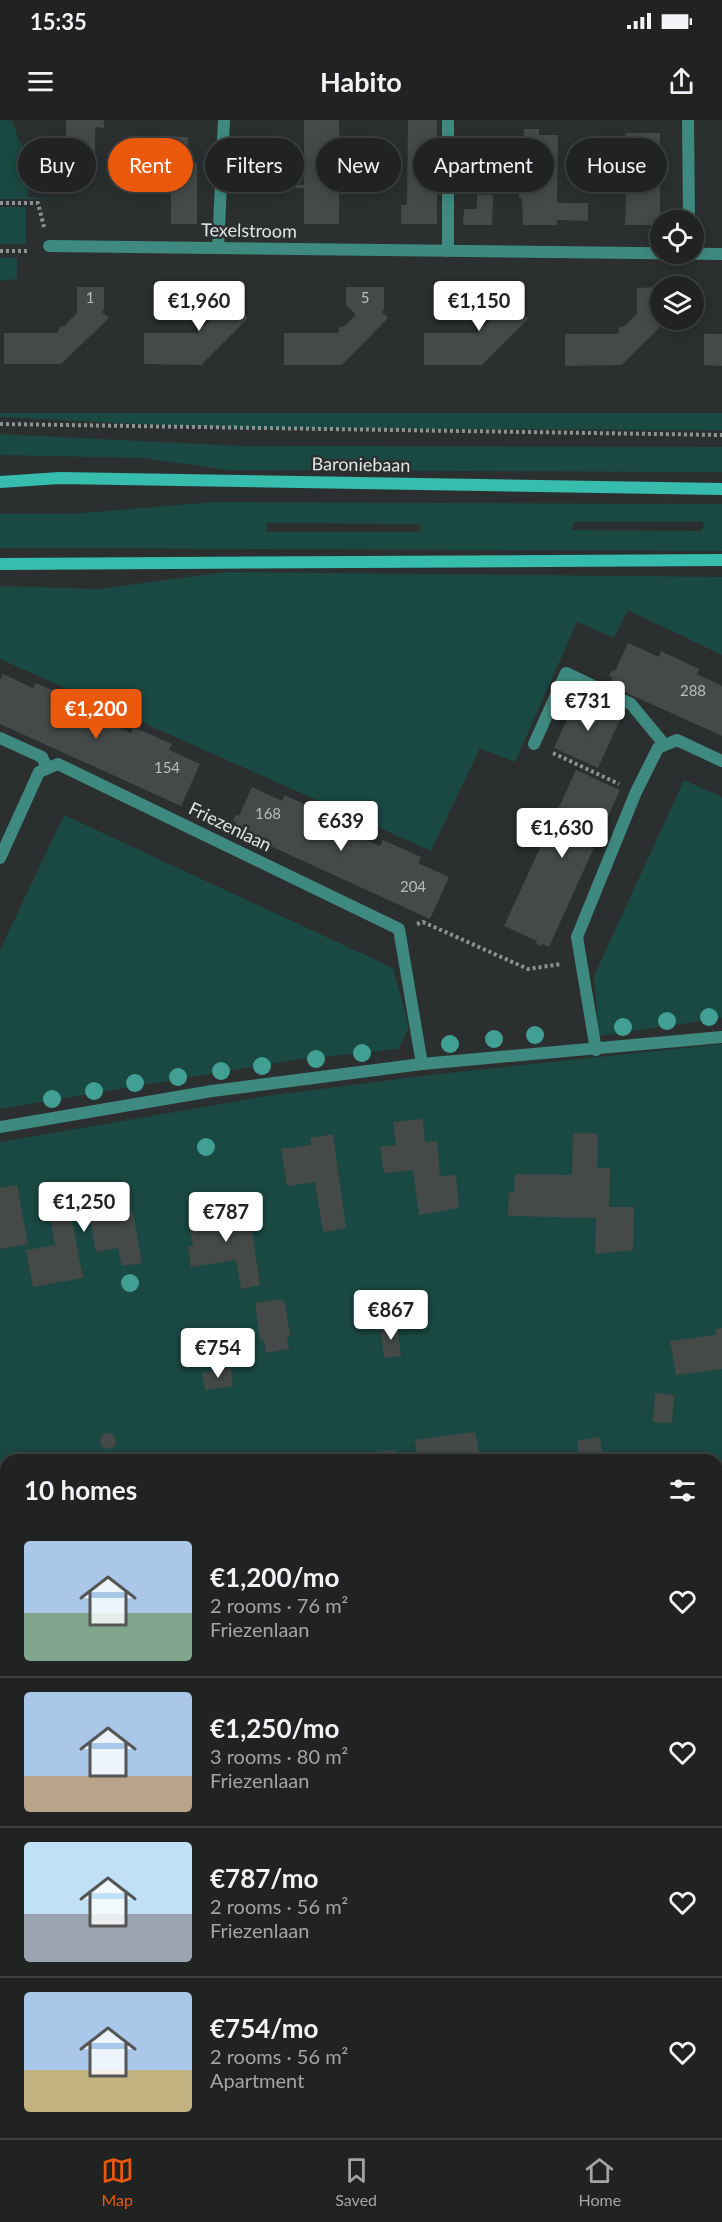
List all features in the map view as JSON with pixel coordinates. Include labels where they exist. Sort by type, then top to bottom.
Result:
[{"type":"main road","name":"Baroniebaan","points":[[0,482],[60,478],[722,489]]},
{"type":"main road","points":[[0,564],[722,560]]},
{"type":"street","points":[[218,249],[224,120]]},
{"type":"street","points":[[448,120],[448,251]]},
{"type":"street","points":[[688,120],[689,210]]},
{"type":"street","name":"Texelstroom","points":[[50,246],[650,254]]},
{"type":"street","name":"Texelstroom","points":[[704,254],[722,254]]},
{"type":"street","points":[[534,744],[566,673],[631,704],[664,744]]},
{"type":"street","points":[[0,738],[42,758],[47,768],[39,772],[0,858]]},
{"type":"street","points":[[596,1050],[577,937],[636,792],[658,748],[664,744],[677,740],[722,761]]},
{"type":"street","name":"Friezenlaan","points":[[47,768],[58,764],[399,928]]},
{"type":"street","points":[[399,928],[422,1064]]},
{"type":"street","points":[[0,1127],[212,1091],[422,1064],[722,1037]]},
{"type":"path","points":[[0,203],[38,203],[50,246],[26,251],[0,251]]},
{"type":"path","name":"Baroniebaan","points":[[0,424],[722,435]]},
{"type":"path","points":[[534,744],[636,792]]},
{"type":"path","points":[[399,928],[423,922],[528,969],[580,962]]},
{"type":"green space","points":[[0,120],[12,120],[18,138],[18,192],[28,192],[28,197],[63,199],[0,199]]},
{"type":"green space","points":[[0,207],[26,207],[26,244],[0,244]]},
{"type":"green space","points":[[0,258],[17,258],[17,279],[0,281]]},
{"type":"green space","points":[[0,413],[722,413],[722,430],[244,429],[0,417]]},
{"type":"green space","points":[[0,434],[243,446],[722,447],[722,472],[228,470],[143,458],[0,455]]},
{"type":"green space","points":[[214,502],[722,504],[722,551],[0,548],[0,514],[71,514]],"holes":[[[573,522],[704,522],[702,531],[572,530]],[[267,523],[420,524],[420,532],[267,532]]]},
{"type":"green space","points":[[226,572],[722,577],[722,655],[628,610],[614,638],[577,622],[515,762],[480,748],[431,851],[0,659],[0,586],[98,589]]},
{"type":"green space","points":[[684,780],[722,797],[722,1018],[599,1036],[594,976]]},
{"type":"green space","points":[[64,815],[393,968],[409,1028],[398,1049],[294,1060],[0,1109],[0,950]]},
{"type":"green space","points":[[722,1044],[722,1454],[0,1454],[0,1142],[273,1095],[438,1074]]},
{"type":"building","points":[[66,120],[104,120],[104,128],[95,127],[95,138],[66,138]]},
{"type":"building","points":[[304,120],[339,120],[339,138],[316,138],[316,192],[339,192],[339,224],[304,224]]},
{"type":"building","points":[[408,120],[437,120],[437,138],[413,138],[413,192],[437,192],[437,224],[401,224],[401,205],[407,205]]},
{"type":"building","points":[[524,129],[539,129],[539,135],[558,135],[557,203],[588,203],[588,221],[557,220],[557,225],[523,225],[522,198],[519,198],[519,192],[554,192],[554,138],[524,138]]},
{"type":"building","points":[[626,133],[660,133],[660,138],[625,138]]},
{"type":"building","points":[[160,136],[188,137],[188,138],[160,138]]},
{"type":"building","points":[[193,163],[197,163],[197,224],[171,224],[171,192],[193,192]]},
{"type":"building","points":[[620,192],[660,192],[660,210],[650,210],[650,225],[625,225],[626,194],[620,194]]},
{"type":"building","points":[[477,195],[493,195],[492,225],[463,225],[464,209],[477,209]]},
{"type":"building","points":[[77,287],[104,287],[104,310],[102,312],[109,318],[61,364],[4,364],[4,333],[57,333],[62,325],[63,327],[77,313]]},
{"type":"building","points":[[206,287],[244,287],[244,310],[242,312],[248,318],[201,365],[144,364],[144,333],[197,333],[200,330],[198,328],[202,325],[203,327],[217,313],[207,303]]},
{"type":"building","points":[[346,287],[384,287],[384,310],[382,312],[388,318],[342,365],[284,365],[284,333],[337,333],[340,330],[338,329],[356,315],[346,305]]},
{"type":"building","points":[[486,287],[524,287],[522,313],[528,319],[482,365],[424,365],[424,333],[477,333],[497,313],[486,303]]},
{"type":"building","points":[[650,287],[650,330],[657,330],[622,365],[565,366],[565,334],[617,334],[620,331],[618,329],[637,314],[637,288]]},
{"type":"building","points":[[704,334],[722,334],[722,366],[704,365]]},
{"type":"building","points":[[628,643],[659,657],[661,651],[699,669],[697,674],[722,686],[722,736],[609,685],[612,677],[609,676],[612,670],[615,671]]},
{"type":"building","points":[[3,674],[33,688],[36,683],[74,700],[72,705],[131,733],[133,727],[172,744],[169,750],[200,764],[181,806],[0,724],[0,680]]},
{"type":"building","points":[[578,695],[622,715],[598,768],[554,748]]},
{"type":"building","points":[[576,770],[620,790],[549,947],[543,944],[542,946],[536,944],[537,941],[504,926]]},
{"type":"building","points":[[252,787],[282,801],[285,795],[323,813],[321,819],[380,846],[383,840],[421,857],[418,863],[449,877],[430,919],[233,829],[236,822],[233,820],[236,815],[239,816]]},
{"type":"building","points":[[423,1119],[425,1142],[437,1141],[440,1176],[456,1175],[459,1208],[419,1215],[413,1170],[384,1173],[380,1147],[396,1145],[393,1122]]},
{"type":"building","points":[[573,1133],[598,1134],[597,1168],[610,1168],[609,1207],[634,1207],[633,1250],[595,1254],[596,1218],[508,1216],[509,1192],[514,1192],[515,1174],[572,1175]]},
{"type":"building","points":[[333,1134],[346,1228],[323,1232],[315,1182],[287,1186],[281,1149],[311,1145],[310,1138]]},
{"type":"building","points":[[119,1182],[120,1188],[125,1187],[127,1198],[122,1199],[125,1213],[133,1212],[142,1263],[122,1266],[118,1248],[96,1252],[90,1220],[92,1217],[72,1221],[83,1278],[33,1287],[26,1250],[55,1245],[45,1193],[65,1189],[67,1199],[88,1196],[86,1188]]},
{"type":"building","points":[[17,1185],[28,1244],[0,1249],[0,1188]]},
{"type":"building","points":[[248,1203],[260,1285],[241,1289],[236,1260],[191,1267],[188,1247],[193,1246],[188,1220],[229,1214],[227,1206]]},
{"type":"building","points":[[280,1299],[285,1303],[290,1336],[287,1336],[289,1349],[266,1353],[264,1340],[260,1340],[255,1303]]},
{"type":"building","points":[[397,1324],[401,1356],[384,1358],[380,1326]]},
{"type":"building","points":[[722,1328],[722,1369],[676,1375],[670,1341],[715,1335],[716,1329]]},
{"type":"building","points":[[231,1368],[233,1386],[205,1390],[202,1373]]},
{"type":"building","points":[[655,1393],[674,1395],[672,1423],[653,1422]]},
{"type":"building","points":[[475,1432],[480,1454],[417,1454],[415,1440]]},
{"type":"building","points":[[108,1433],[116,1441],[108,1449],[100,1441]]},
{"type":"building","points":[[600,1437],[602,1454],[579,1454],[577,1441]]},
{"type":"building","points":[[394,1450],[395,1454],[360,1454]]}]
